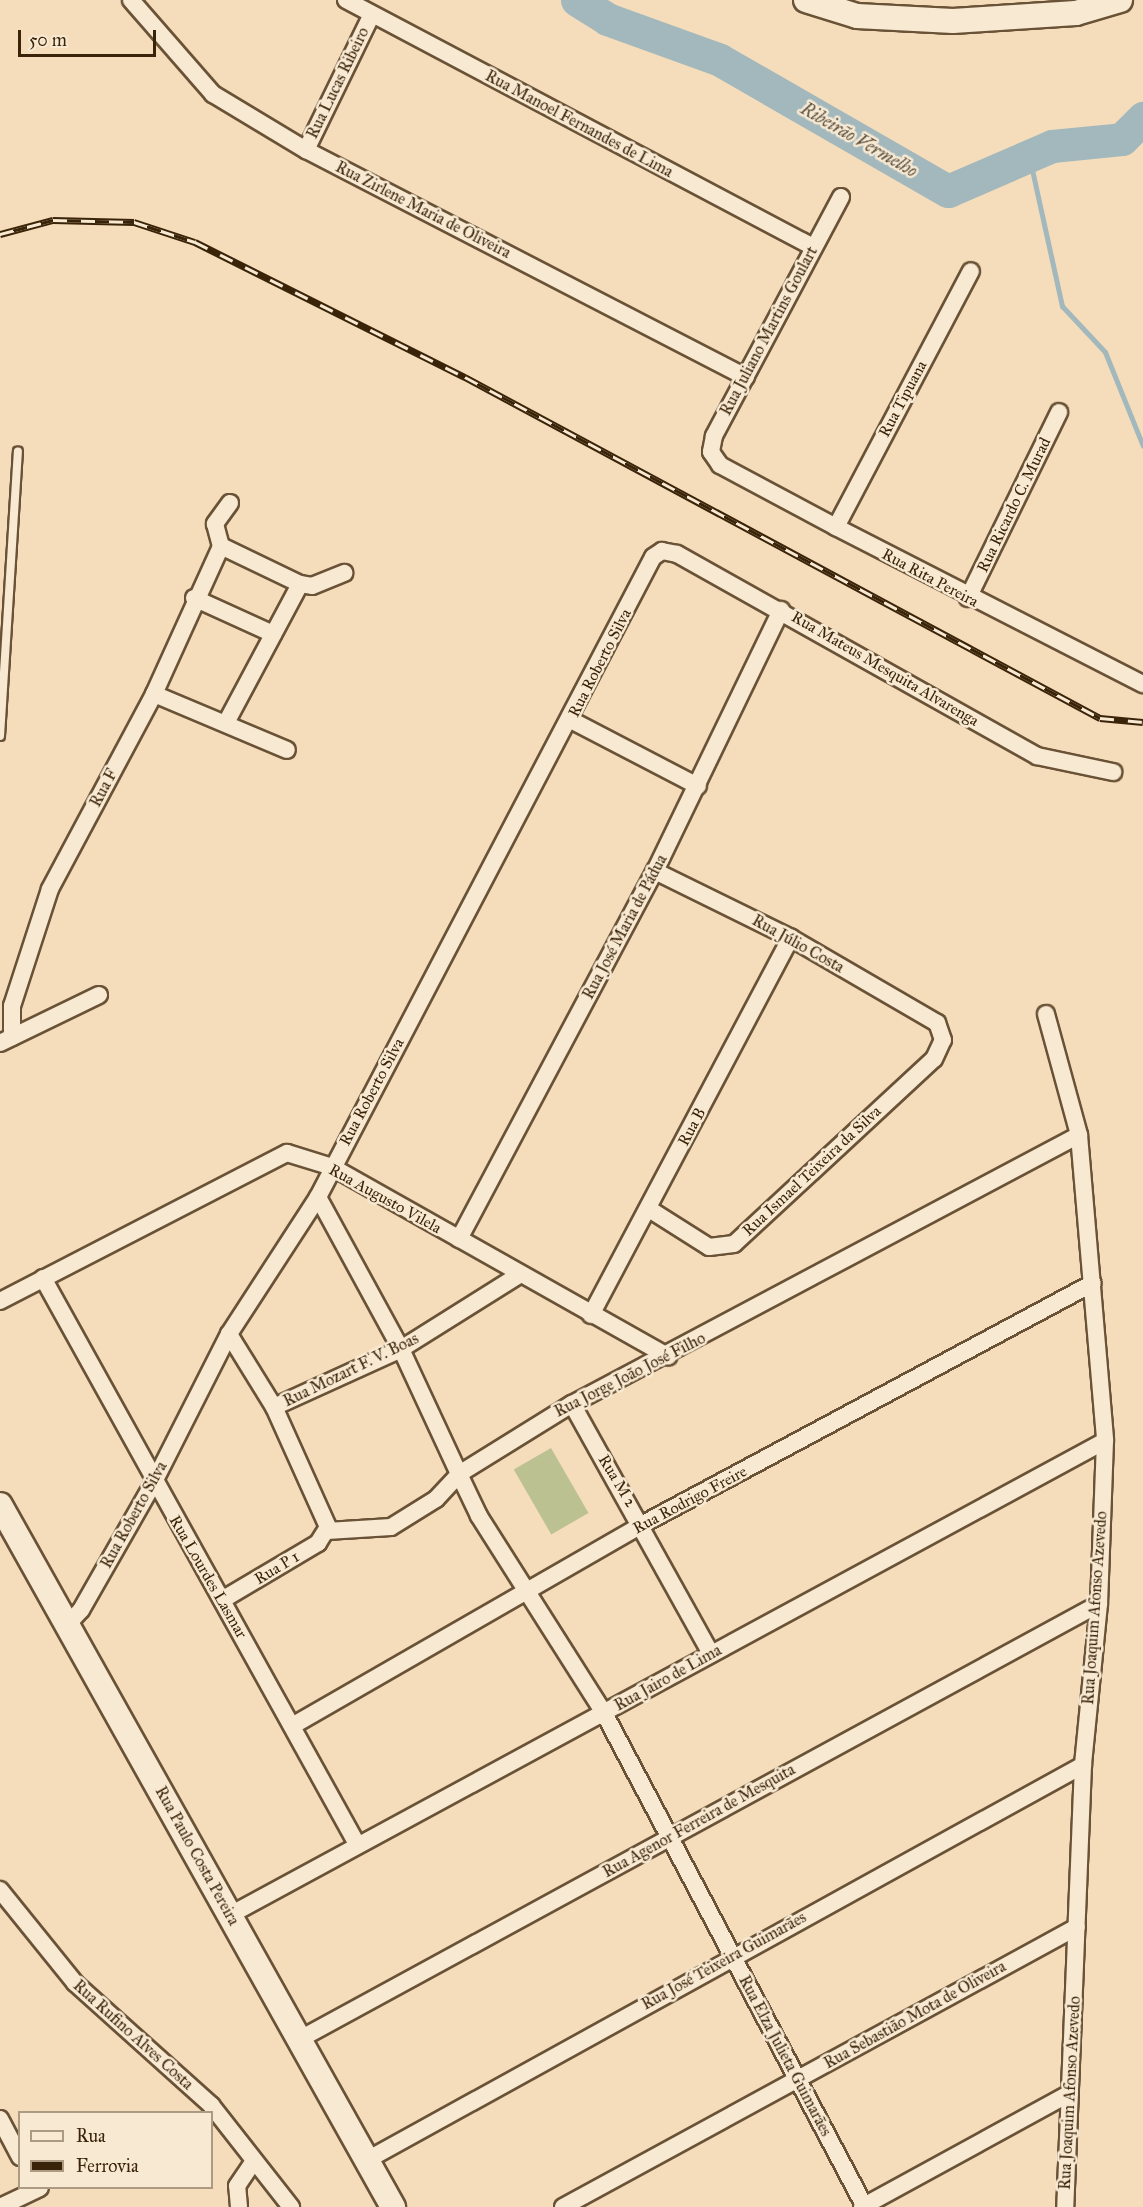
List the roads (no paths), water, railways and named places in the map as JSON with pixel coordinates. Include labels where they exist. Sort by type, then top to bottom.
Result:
[{"type":"street","name":"Rua Zirlene Maria de Oliveira","points":[[131,0],[213,94],[306,150],[746,377]]},
{"type":"street","name":"Rua Manoel Fernandes de Lima","points":[[346,0],[371,16],[813,247]]},
{"type":"street","points":[[806,0],[953,21],[1076,13],[1120,0]]},
{"type":"street","name":"Rua Lucas Ribeiro","points":[[306,150],[371,16]]},
{"type":"street","name":"Rua Juliano Martins Goulart","points":[[720,465],[711,452],[714,436],[841,197]]},
{"type":"street","name":"Rua Tipuana","points":[[836,527],[971,271]]},
{"type":"street","name":"Rua Ricardo C. Murad","points":[[968,598],[1059,412]]},
{"type":"street","name":"Rua Rita Pereira","points":[[720,465],[968,598],[1143,684]]},
{"type":"street","points":[[230,503],[215,524],[221,546],[300,584],[312,586],[344,573]]},
{"type":"street","name":"Rua F","points":[[6,1040],[12,1006],[50,890],[154,694],[194,598],[221,546]]},
{"type":"street","name":"Rua Mateus Mesquita Alvarenga","points":[[662,551],[781,610],[1037,756],[1113,772]]},
{"type":"street","name":"Rua Roberto Silva","points":[[67,1625],[81,1610],[154,1482],[229,1334],[318,1197],[571,720],[653,558],[662,551]]},
{"type":"street","points":[[227,721],[300,584]]},
{"type":"street","points":[[194,598],[273,634]]},
{"type":"street","name":"Rua José Maria de Pádua","points":[[459,1239],[655,871],[781,610]]},
{"type":"street","points":[[154,694],[227,721],[287,750]]},
{"type":"street","points":[[571,720],[698,786]]},
{"type":"street","name":"Rua Júlio Costa","points":[[655,871],[791,938],[937,1023]]},
{"type":"street","name":"Rua B","points":[[591,1315],[791,938]]},
{"type":"street","points":[[6,1040],[99,995]]},
{"type":"street","name":"Rua Joaquim Afonso Azevedo","points":[[1046,1014],[1079,1135],[1105,1441],[1098,1604],[1083,1765],[1065,2207]]},
{"type":"street","name":"Rua Ismael Teixeira da Silva","points":[[649,1209],[709,1247],[734,1244],[934,1059],[943,1040],[937,1023]]},
{"type":"street","name":"Rua Jorge João José Filho","points":[[327,1531],[391,1527],[436,1499],[459,1474],[572,1404],[668,1356],[1079,1135]]},
{"type":"street","name":"Rua Augusto Vilela","points":[[0,1301],[268,1160],[287,1153],[332,1167],[519,1275],[668,1356]]},
{"type":"street","points":[[318,1197],[401,1349],[459,1474]]},
{"type":"street","name":"Rua Mozart F. V. Boas","points":[[274,1407],[401,1349],[519,1275]]},
{"type":"street","name":"Rua Lourdes Lasmar","points":[[44,1278],[154,1482],[357,1844]]},
{"type":"street","name":"Rua Rodrigo Freire","points":[[292,1726],[643,1524],[1093,1283]]},
{"type":"street","points":[[229,1334],[274,1407],[326,1514],[327,1531]]},
{"type":"street","name":"Rua M 2","points":[[572,1404],[643,1524],[711,1654]]},
{"type":"street","name":"Rua Jairo de Lima","points":[[230,1915],[357,1844],[604,1713],[1105,1441]]},
{"type":"street","name":"Rua Elza Julieta Guimarães","points":[[459,1474],[604,1713],[864,2206]]},
{"type":"street","name":"Rua Paulo Costa Pereira","points":[[0,1505],[393,2207]]},
{"type":"street","name":"Rua P 1","points":[[222,1600],[313,1546],[327,1531]]},
{"type":"street","name":"Rua Agenor Ferreira de Mesquita","points":[[300,2039],[1098,1604]]},
{"type":"street","name":"Rua José Teixeira Guimarães","points":[[367,2160],[732,1956],[1083,1765]]},
{"type":"street","name":"Rua Rufino Alves Costa","points":[[0,1890],[75,1983],[203,2109]]},
{"type":"street","name":"Rua Sebastião Mota de Oliveira","points":[[563,2207],[1077,1926]]},
{"type":"street","points":[[864,2206],[1070,2092]]},
{"type":"street","points":[[0,2119],[18,2153]]},
{"type":"street","name":"Rua Rufino Alves Costa","points":[[213,2119],[254,2161],[291,2207]]},
{"type":"street","points":[[238,2207],[237,2186],[254,2161]]},
{"type":"street","points":[[0,2207],[35,2189]]},
{"type":"lane","points":[[0,736],[18,452]]},
{"type":"waterway","name":"Ribeirão Vermelho","points":[[577,0],[607,19],[720,60],[948,191],[1052,146],[1122,139],[1143,118]]},
{"type":"waterway","points":[[1029,156],[1062,306],[1105,352],[1143,446]]},
{"type":"railway","points":[[0,234],[53,220],[134,222],[195,242],[465,377],[1100,718],[1143,722]]}]
